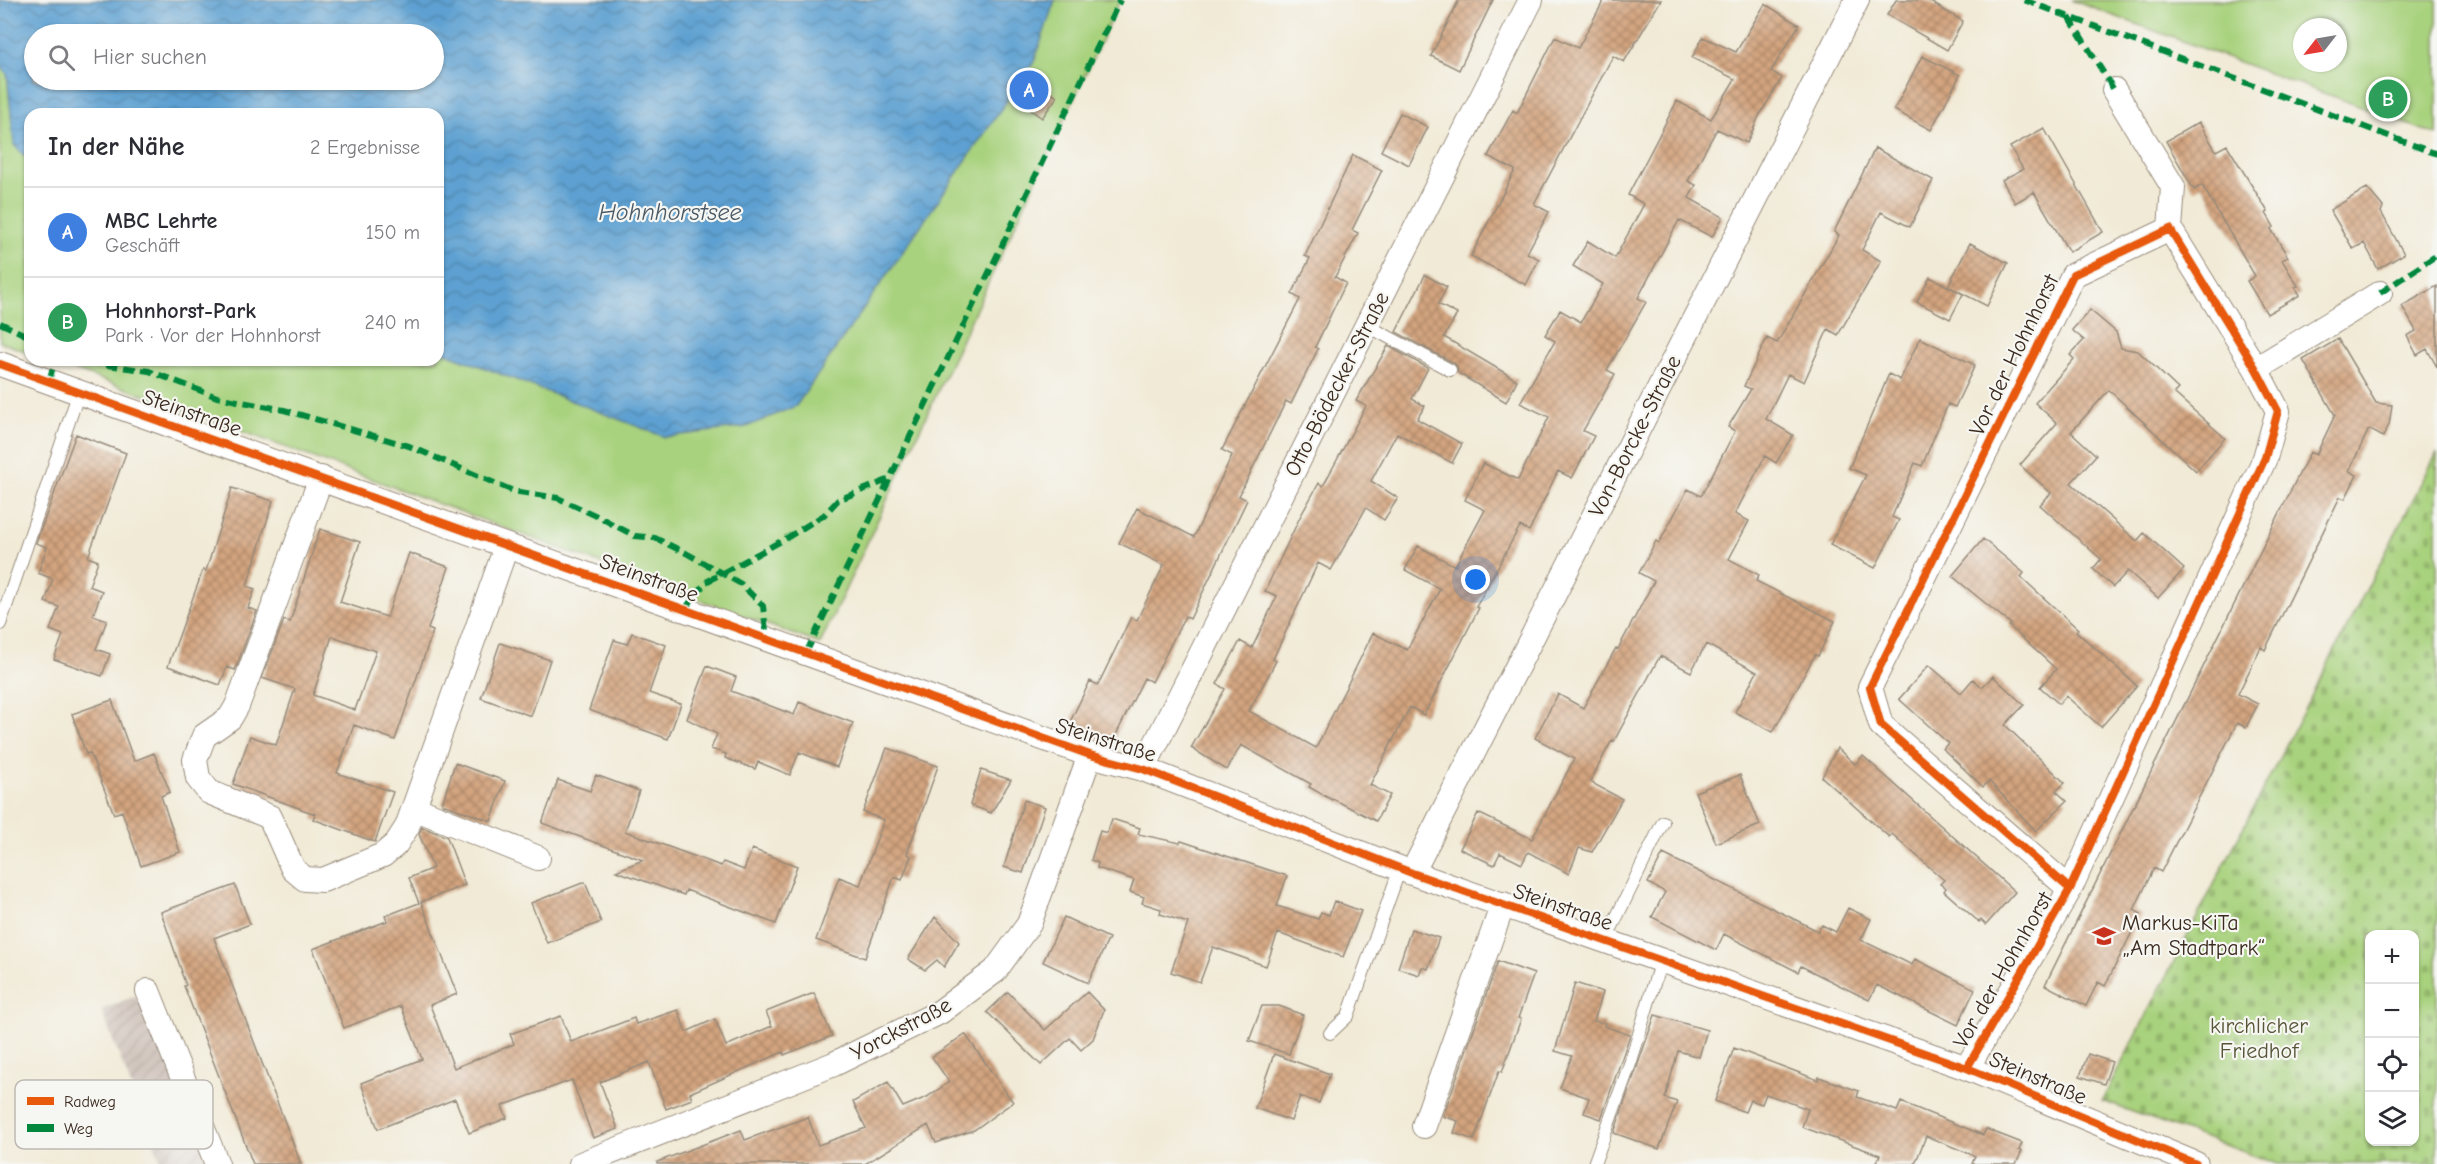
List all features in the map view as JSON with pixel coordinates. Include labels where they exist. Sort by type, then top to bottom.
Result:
[{"type":"street","name":"Otto-Bödecker-Straße","points":[[1143,769],[1531,0]]},
{"type":"street","name":"Von-Borcke-Straße","points":[[1406,870],[1857,0]]},
{"type":"street","points":[[2114,90],[2174,187],[2170,229]]},
{"type":"street","name":"Vor der Hohnhorst","points":[[1967,1068],[2070,889],[2265,458],[2278,411],[2256,369],[2170,229],[2073,275],[1870,687],[1881,725],[2070,889]]},
{"type":"street","points":[[2256,369],[2380,293]]},
{"type":"street","name":"Steinstraße","points":[[0,364],[1090,755],[1143,769],[1406,870],[1967,1068],[2196,1164]]},
{"type":"street","points":[[321,478],[237,706],[230,718],[204,736],[195,760],[198,778],[208,792],[270,817],[293,869],[305,879],[323,880],[383,855],[396,844],[407,827],[506,547]]},
{"type":"street","name":"Yorckstraße","points":[[581,1164],[834,1064],[940,1012],[995,971],[1029,924],[1090,755]]},
{"type":"street","points":[[414,808],[538,858]]},
{"type":"street","name":"Steinstraße","points":[[1424,1126],[1503,904]]},
{"type":"street","points":[[148,991],[183,1080]]},
{"type":"street","points":[[211,1149],[217,1164]]},
{"type":"lane","points":[[1366,325],[1450,370]]},
{"type":"lane","points":[[0,624],[79,392]]},
{"type":"lane","points":[[1605,940],[1663,822]]},
{"type":"lane","points":[[1330,1033],[1348,1016],[1406,870]]},
{"type":"lane","points":[[1594,1164],[1631,1061],[1661,960]]},
{"type":"shaded area","points":[[140,994],[175,1080],[129,1080],[101,1010]]},
{"type":"shaded area","points":[[156,1149],[203,1149],[209,1164],[162,1164]]},
{"type":"green space","name":"Hohnhorstsee","points":[[0,0],[1120,0],[820,644],[64,366],[444,366],[444,108],[24,108],[24,351],[0,342]]},
{"type":"green space","points":[[2071,0],[2437,0],[2437,135]]},
{"type":"green space","name":"kirchlicher Friedhof","points":[[2437,453],[2437,1164],[2278,1164],[2102,1101]]},
{"type":"water","name":"Hohnhorstsee","points":[[0,0],[1055,0],[1034,62],[796,406],[746,427],[665,437],[444,352],[444,108],[24,108],[24,156],[14,145],[7,74],[0,65]]},
{"type":"building","points":[[1459,0],[1493,0],[1459,70],[1431,56]]},
{"type":"building","points":[[1604,0],[1661,0],[1624,62],[1613,56],[1534,204],[1549,212],[1527,253],[1539,259],[1526,285],[1471,256],[1515,170],[1488,156],[1513,110],[1517,113],[1555,37],[1578,48]]},
{"type":"building","points":[[1896,0],[1927,0],[1963,21],[1947,50],[1887,15]]},
{"type":"building","points":[[1765,4],[1799,25],[1771,71],[1782,78],[1759,116],[1747,143],[1717,129],[1688,181],[1696,185],[1689,198],[1723,217],[1712,237],[1679,220],[1638,298],[1646,302],[1607,370],[1615,374],[1583,431],[1594,436],[1572,478],[1558,471],[1529,531],[1520,526],[1476,607],[1479,608],[1424,715],[1410,707],[1370,785],[1390,795],[1376,821],[1332,800],[1309,787],[1311,784],[1241,745],[1227,770],[1191,748],[1225,689],[1217,684],[1240,641],[1252,648],[1277,596],[1265,591],[1300,517],[1319,483],[1323,486],[1366,406],[1356,401],[1388,346],[1428,368],[1412,399],[1425,406],[1417,419],[1462,444],[1452,463],[1397,433],[1371,481],[1398,498],[1384,520],[1366,508],[1331,570],[1318,563],[1273,659],[1276,661],[1249,711],[1316,748],[1373,633],[1407,650],[1440,589],[1405,570],[1418,546],[1455,566],[1485,510],[1465,500],[1483,463],[1518,480],[1549,417],[1520,403],[1555,341],[1545,335],[1560,310],[1581,322],[1603,284],[1573,266],[1588,241],[1615,258],[1644,204],[1628,195],[1677,101],[1711,119],[1735,79],[1692,58],[1703,37],[1736,52]]},
{"type":"building","points":[[1922,56],[1960,75],[1931,130],[1894,110]]},
{"type":"building","points":[[1036,82],[1057,97],[1042,118],[1021,103]]},
{"type":"building","points":[[1400,113],[1428,127],[1409,165],[1381,151]]},
{"type":"building","points":[[2199,122],[2216,151],[2227,145],[2268,212],[2266,213],[2274,227],[2271,229],[2288,257],[2282,260],[2298,286],[2295,287],[2300,295],[2267,314],[2247,281],[2255,276],[2202,185],[2194,190],[2166,141]]},
{"type":"building","points":[[2044,128],[2103,232],[2069,252],[2034,192],[2015,203],[2002,180],[2023,169],[2010,147]]},
{"type":"building","points":[[1875,148],[1933,180],[1910,227],[1881,212],[1862,250],[1881,261],[1838,335],[1828,329],[1804,382],[1788,374],[1766,419],[1793,435],[1776,463],[1765,456],[1735,514],[1749,521],[1729,559],[1759,575],[1756,581],[1835,621],[1818,656],[1815,655],[1773,732],[1735,712],[1757,672],[1706,644],[1691,672],[1660,656],[1590,782],[1622,799],[1592,852],[1579,848],[1569,874],[1528,852],[1522,864],[1500,853],[1494,865],[1460,849],[1478,813],[1532,839],[1574,759],[1535,738],[1558,694],[1583,708],[1616,648],[1618,649],[1654,581],[1639,573],[1656,541],[1659,543],[1688,489],[1701,496],[1735,431],[1728,427],[1751,389],[1744,386],[1767,338],[1777,343],[1839,235],[1834,232]]},
{"type":"building","points":[[1353,155],[1382,170],[1352,230],[1358,233],[1335,277],[1346,283],[1315,347],[1318,349],[1291,404],[1286,401],[1239,496],[1247,500],[1190,619],[1185,616],[1152,682],[1144,678],[1111,745],[1069,724],[1090,681],[1098,685],[1131,617],[1137,620],[1164,565],[1119,543],[1137,508],[1194,537],[1232,455],[1222,450],[1300,299],[1292,294],[1310,258],[1305,256]]},
{"type":"building","points":[[2367,188],[2383,207],[2381,212],[2404,254],[2378,269],[2364,243],[2353,249],[2330,210]]},
{"type":"building","points":[[1970,243],[2008,263],[1987,306],[1948,286]]},
{"type":"building","points":[[1425,275],[1447,287],[1438,304],[1457,314],[1444,337],[1517,380],[1506,402],[1458,373],[1454,363],[1396,332]]},
{"type":"building","points":[[1930,277],[1963,294],[1950,319],[1917,302]]},
{"type":"building","points":[[2437,286],[2437,367],[2427,349],[2417,355],[2407,336],[2416,331],[2402,306]]},
{"type":"building","points":[[2090,310],[2116,332],[2121,348],[2138,351],[2178,389],[2174,393],[2225,438],[2196,471],[2109,390],[2071,432],[2096,455],[2071,483],[2137,541],[2144,533],[2184,569],[2158,598],[2128,571],[2113,587],[2093,569],[2101,559],[2040,505],[2051,493],[2020,465],[2057,423],[2035,403],[2074,359],[2070,355],[2084,340],[2072,330]]},
{"type":"building","points":[[1920,338],[1975,365],[1955,407],[1948,404],[1922,466],[1915,463],[1892,517],[1899,520],[1875,568],[1830,545],[1866,475],[1849,468],[1889,374],[1900,380]]},
{"type":"building","points":[[2338,339],[2376,403],[2392,405],[2389,425],[2383,437],[2369,429],[2349,471],[2357,475],[2345,499],[2340,497],[2265,650],[2261,647],[2238,694],[2258,704],[2246,727],[2237,723],[2161,872],[2154,868],[2134,910],[2141,914],[2105,986],[2098,982],[2086,1006],[2045,985],[2310,452],[2316,455],[2335,415],[2303,360]]},
{"type":"building","points":[[76,434],[126,453],[88,557],[98,561],[89,586],[102,591],[93,615],[107,620],[96,649],[110,654],[102,676],[54,659],[63,635],[50,630],[59,607],[45,602],[53,579],[38,573],[47,547],[36,543]]},
{"type":"building","points":[[232,488],[273,501],[247,586],[255,589],[248,608],[257,611],[235,670],[227,667],[220,685],[168,666],[203,570],[206,571]]},
{"type":"building","points":[[320,529],[360,542],[340,602],[387,617],[409,553],[449,567],[428,629],[433,631],[395,740],[354,725],[337,773],[393,792],[375,842],[313,819],[315,814],[233,784],[250,736],[276,745],[295,689],[262,678],[284,620],[290,622]],"holes":[[[332,636],[376,651],[355,710],[313,695]]]},
{"type":"building","points":[[1983,539],[2024,573],[2021,577],[2137,686],[2101,727],[2066,696],[2059,704],[2040,687],[2056,669],[2009,626],[2011,624],[1952,576]]},
{"type":"building","points":[[632,633],[666,645],[649,693],[681,704],[668,739],[589,710],[614,640],[627,644]]},
{"type":"building","points":[[500,643],[550,660],[531,716],[481,698]]},
{"type":"building","points":[[1929,665],[1961,693],[1973,679],[1982,687],[1993,676],[2024,705],[2005,725],[2065,783],[2056,791],[2067,801],[2036,831],[1989,781],[1983,787],[1943,749],[1948,743],[1899,699]]},
{"type":"building","points":[[707,666],[736,677],[731,691],[794,715],[799,702],[853,723],[837,767],[799,752],[790,775],[758,762],[755,769],[725,758],[726,754],[711,749],[717,734],[687,719]]},
{"type":"building","points":[[112,700],[134,761],[154,753],[170,792],[161,796],[180,852],[141,866],[122,811],[114,814],[90,753],[86,754],[72,714]]},
{"type":"building","points":[[887,748],[938,766],[907,854],[911,856],[902,880],[894,877],[865,958],[816,940],[839,877],[860,885],[884,820],[863,812]]},
{"type":"building","points":[[1837,748],[1855,764],[1863,756],[2015,892],[1986,925],[1981,920],[1979,922],[1944,891],[1946,888],[1940,884],[1944,880],[1892,834],[1889,837],[1822,777]]},
{"type":"building","points":[[455,763],[505,781],[491,821],[442,804]]},
{"type":"building","points":[[981,770],[1011,780],[991,813],[970,805]]},
{"type":"building","points":[[596,775],[639,791],[625,831],[721,866],[723,862],[744,870],[752,849],[797,866],[776,924],[686,890],[684,895],[616,871],[643,860],[542,823],[558,780],[590,791]]},
{"type":"building","points":[[1740,775],[1760,825],[1716,843],[1695,792]]},
{"type":"building","points":[[1024,800],[1045,807],[1023,873],[1004,867]]},
{"type":"building","points":[[1112,819],[1140,828],[1138,834],[1180,843],[1181,841],[1287,876],[1277,906],[1318,919],[1321,912],[1329,915],[1334,901],[1361,911],[1343,957],[1278,933],[1266,966],[1213,947],[1200,982],[1171,972],[1188,923],[1160,914],[1161,909],[1142,903],[1144,897],[1130,892],[1134,880],[1097,868],[1098,863],[1091,860],[1100,831],[1107,833]]},
{"type":"building","points":[[422,827],[447,837],[465,885],[421,902],[457,994],[430,1005],[454,1068],[514,1044],[510,1034],[561,1016],[571,1042],[634,1018],[636,1024],[678,1010],[686,1032],[715,1019],[726,1046],[772,1026],[766,1012],[814,993],[832,1036],[784,1055],[783,1052],[690,1093],[692,1099],[666,1109],[649,1062],[600,1082],[618,1129],[593,1138],[572,1080],[502,1106],[507,1118],[469,1133],[455,1099],[378,1129],[361,1083],[422,1059],[401,1006],[344,1028],[313,949],[387,921],[385,916],[419,903],[409,878],[433,868],[419,834]]},
{"type":"building","points":[[1663,854],[1818,931],[1822,925],[1836,932],[1848,908],[1871,919],[1861,940],[1912,965],[1915,959],[1975,989],[1958,1025],[1877,985],[1869,1000],[1801,966],[1798,972],[1724,934],[1716,950],[1652,917],[1665,892],[1648,883]]},
{"type":"building","points":[[585,882],[601,922],[547,943],[531,903]]},
{"type":"building","points":[[235,885],[250,924],[214,938],[301,1164],[253,1164],[184,986],[186,985],[182,972],[161,912]]},
{"type":"building","points":[[935,917],[959,942],[944,967],[937,960],[925,970],[908,959]]},
{"type":"building","points":[[1064,917],[1109,938],[1088,983],[1043,962]]},
{"type":"building","points":[[1411,929],[1439,938],[1428,969],[1422,967],[1419,975],[1398,968]]},
{"type":"building","points":[[1498,961],[1534,974],[1502,1072],[1499,1071],[1474,1140],[1454,1133],[1458,1121],[1443,1116]]},
{"type":"building","points":[[1575,983],[1603,992],[1594,1021],[1605,1023],[1604,1026],[1630,1035],[1601,1119],[1584,1113],[1589,1098],[1560,1088],[1572,1056],[1555,1051]]},
{"type":"building","points":[[1008,992],[1045,1030],[1087,992],[1104,1010],[1093,1039],[1081,1050],[1070,1038],[1041,1065],[987,1012]]},
{"type":"building","points":[[1262,1006],[1279,1006],[1303,1015],[1289,1054],[1249,1041]]},
{"type":"building","points":[[1655,1015],[1707,1030],[1699,1057],[1678,1051],[1665,1098],[1677,1102],[1659,1149],[1614,1133]]},
{"type":"building","points":[[965,1034],[1013,1102],[974,1130],[936,1143],[928,1125],[865,1164],[657,1164],[657,1162],[741,1130],[745,1140],[808,1117],[818,1145],[866,1128],[853,1102],[888,1082],[903,1107],[927,1097],[949,1082],[932,1057]]},
{"type":"building","points":[[1734,1048],[1818,1080],[1819,1077],[1859,1091],[1857,1097],[1897,1111],[1901,1102],[1983,1135],[1986,1129],[2022,1143],[2019,1150],[2022,1151],[2016,1164],[1972,1164],[1975,1156],[1926,1136],[1915,1164],[1876,1164],[1880,1155],[1802,1127],[1808,1109],[1766,1094],[1762,1104],[1750,1100],[1745,1112],[1715,1101]]},
{"type":"building","points":[[1274,1054],[1330,1074],[1319,1103],[1300,1096],[1291,1121],[1255,1108]]},
{"type":"building","points":[[2088,1054],[2112,1062],[2104,1084],[2080,1076]]},
{"type":"marked path","points":[[806,653],[1120,0]]},
{"type":"marked path","points":[[2024,0],[2437,154]]},
{"type":"marked path","points":[[2069,17],[2114,90]]},
{"type":"marked path","points":[[2380,293],[2437,255]]},
{"type":"marked path","points":[[0,323],[24,334]]},
{"type":"marked path","points":[[49,381],[53,366]]},
{"type":"marked path","points":[[114,366],[149,371],[217,397],[284,410],[409,446],[513,491],[558,498],[635,536],[655,538],[741,584],[763,606],[767,639]]},
{"type":"marked path","points":[[684,610],[706,582],[824,515],[838,500],[890,479]]},
{"type":"cycle path","points":[[1967,1068],[2070,889],[2265,458],[2278,411],[2256,369],[2170,229],[2073,275],[1870,687],[1881,725],[2070,889]]},
{"type":"cycle path","points":[[0,364],[1090,755],[1143,769],[1412,873],[1967,1068],[2196,1164]]},
{"type":"place","name":"MBC Lehrte","points":[[1029,90]]},
{"type":"place","name":"Hohnhorst-Park","points":[[2388,99]]},
{"type":"place","name":"Markus-KiTa „Am Stadtpark“","points":[[2104,936]]}]
